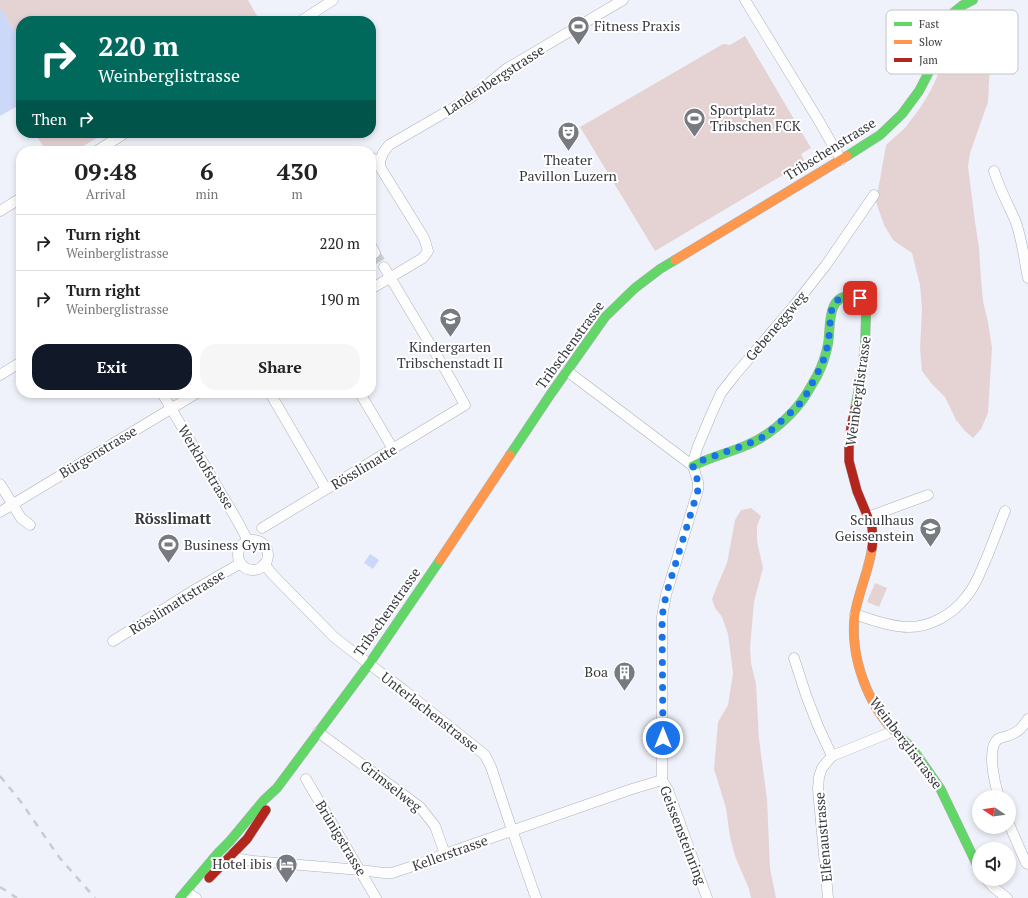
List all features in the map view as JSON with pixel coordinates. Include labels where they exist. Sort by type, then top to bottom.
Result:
[{"type":"street","points":[[309,16],[334,0]]},
{"type":"street","name":"Landenbergstrasse","points":[[376,160],[389,146],[470,98],[506,69],[623,0]]},
{"type":"street","points":[[745,0],[819,121],[841,160]]},
{"type":"street","name":"Tribschenstrasse","points":[[957,10],[973,0]]},
{"type":"street","name":"Tribschenstrasse","points":[[192,894],[218,854],[230,842],[264,800],[277,788],[369,664],[605,317],[635,288],[660,269],[880,136],[902,114],[919,91],[928,74]]},
{"type":"street","points":[[104,146],[117,138]]},
{"type":"street","points":[[376,160],[424,238],[428,251],[423,258],[376,286]]},
{"type":"street","points":[[994,171],[997,182],[1018,230],[1028,278]]},
{"type":"street","name":"Gebeneggweg","points":[[693,466],[698,446],[722,393],[735,374],[793,307],[826,265],[874,195]]},
{"type":"street","points":[[0,211],[16,201]]},
{"type":"street","points":[[384,267],[390,278]]},
{"type":"street","name":"Rösslimatte","points":[[262,528],[465,405],[390,278]]},
{"type":"street","name":"Weinberglistrasse","points":[[693,466],[700,461],[748,444],[765,436],[798,406],[805,397],[826,354],[831,312],[835,302],[842,297],[851,296],[860,298],[866,315],[865,345],[863,365],[851,427],[849,461],[857,491],[872,527],[873,539],[871,553],[855,614],[854,632],[859,667],[873,702],[883,717],[894,731],[912,748],[940,788],[972,854]]},
{"type":"street","points":[[0,375],[16,365]]},
{"type":"street","points":[[567,371],[693,466]]},
{"type":"street","name":"Werkhofstrasse","points":[[165,398],[248,541]]},
{"type":"street","name":"Bürgenstrasse","points":[[0,512],[188,398]]},
{"type":"street","points":[[273,398],[326,489]]},
{"type":"street","points":[[363,398],[393,449]]},
{"type":"street","name":"Geissensteinring","points":[[693,466],[698,482],[698,490],[666,595],[662,617],[662,780],[668,790],[707,898]]},
{"type":"street","points":[[0,484],[21,518],[30,525]]},
{"type":"street","points":[[868,517],[928,495]]},
{"type":"street","points":[[855,614],[887,624],[907,627],[921,626],[937,620],[951,612],[967,597],[978,578],[1005,511]]},
{"type":"street","points":[[248,541],[258,541],[263,543],[266,547],[268,556],[264,564],[257,569],[248,569],[241,563],[238,555],[239,550],[244,543],[248,541]]},
{"type":"street","name":"Rösslimattstrasse","points":[[113,642],[182,598],[241,563]]},
{"type":"street","points":[[264,564],[334,637],[369,664]]},
{"type":"street","points":[[794,658],[806,695],[832,756],[894,731]]},
{"type":"street","name":"Unterlachenstrasse","points":[[369,664],[485,755],[491,767],[536,898]]},
{"type":"street","points":[[997,790],[992,764],[992,750],[994,744],[998,739],[1014,734],[1021,729],[1028,719]]},
{"type":"street","name":"Grimselweg","points":[[318,732],[420,807],[435,826],[445,854]]},
{"type":"street","name":"Elfenaustrasse","points":[[828,898],[818,777],[822,768],[832,756]]},
{"type":"street","name":"Brünigstrasse","points":[[306,779],[376,898]]},
{"type":"street","name":"Kellerstrasse","points":[[232,855],[239,859],[253,861],[360,870],[378,873],[392,873],[632,789],[662,780]]},
{"type":"street","name":"Tribschenstrasse","points":[[192,894],[232,855],[246,839],[270,805],[277,788]]},
{"type":"street","points":[[1013,834],[1026,863],[1028,864]]},
{"type":"street","points":[[992,886],[1007,898]]},
{"type":"shaded area","points":[[0,0],[248,0],[257,16],[16,16],[16,34],[0,7]]},
{"type":"shaded area","name":"Sportplatz Tribschen FCK","points":[[745,36],[811,148],[801,154],[805,162],[655,251],[580,127],[723,44],[730,45]]},
{"type":"shaded area","points":[[938,74],[990,74],[988,102],[970,153],[968,166],[979,248],[983,301],[992,348],[988,413],[981,429],[973,438],[956,420],[945,397],[922,371],[920,349],[922,309],[920,285],[912,253],[893,240],[884,225],[876,202],[886,145],[905,128],[931,90]]},
{"type":"shaded area","points":[[38,138],[97,138],[83,146],[43,146]]},
{"type":"shaded area","points":[[751,508],[761,516],[757,526],[757,541],[763,568],[754,602],[750,648],[751,663],[756,684],[759,739],[767,799],[770,868],[776,898],[751,898],[749,889],[735,856],[730,837],[726,808],[714,769],[718,722],[728,705],[733,673],[728,634],[722,617],[715,608],[712,599],[727,563],[735,520],[741,510]]},
{"type":"shaded area","points":[[875,583],[887,588],[879,607],[867,602]]},
{"type":"water","points":[[0,7],[16,34],[16,107],[0,116]]},
{"type":"water","points":[[370,554],[379,560],[373,569],[364,563]]},
{"type":"tunnel","points":[[376,255],[384,267]]},
{"type":"railway","points":[[0,776],[21,802],[59,857],[95,898]]},
{"type":"railway","points":[[0,887],[17,898]]},
{"type":"traffic: fast","points":[[957,10],[973,0]]},
{"type":"traffic: fast","points":[[847,156],[880,135],[902,114],[919,91],[928,74]]},
{"type":"traffic: fast","points":[[510,455],[605,317],[635,288],[660,269],[675,260]]},
{"type":"traffic: fast","points":[[693,466],[755,442],[777,427],[790,415],[805,396],[817,376],[822,364],[828,344],[831,314],[837,301],[843,297],[851,296],[860,298],[866,315],[862,371],[855,409]]},
{"type":"traffic: fast","points":[[180,898],[264,800],[277,788],[369,664],[440,560]]},
{"type":"traffic: fast","points":[[899,736],[912,748],[940,788],[972,854]]},
{"type":"traffic: slow","points":[[675,260],[847,156]]},
{"type":"traffic: slow","points":[[440,560],[510,455]]},
{"type":"traffic: slow","points":[[872,548],[855,613],[855,646],[863,680],[870,696],[878,711],[899,736]]},
{"type":"traffic: jam","points":[[855,409],[851,427],[849,461],[857,491],[872,527],[872,548]]},
{"type":"traffic: jam","points":[[209,878],[247,839],[266,810]]},
{"type":"place","name":"Fitness Praxis","points":[[578,46]]},
{"type":"place","name":"Sportplatz Tribschen FCK","points":[[695,138]]},
{"type":"place","name":"Theater Pavillon Luzern","points":[[568,152]]},
{"type":"place","name":"Kindergarten Tribschenstadt II","points":[[450,338]]},
{"type":"place","name":"Schulhaus Geissenstein","points":[[930,548]]},
{"type":"place","name":"Business Gym","points":[[168,564]]},
{"type":"place","name":"Boa","points":[[624,692]]},
{"type":"place","name":"Hotel ibis","points":[[287,884]]},
{"type":"district","name":"Rösslimatt","points":[[173,519]]},
{"type":"route","points":[[663,738],[662,617],[666,595],[698,490],[698,482],[693,466],[700,461],[748,444],[765,436],[798,406],[805,397],[826,354],[831,312],[835,302],[842,297],[851,296],[860,298]]}]
